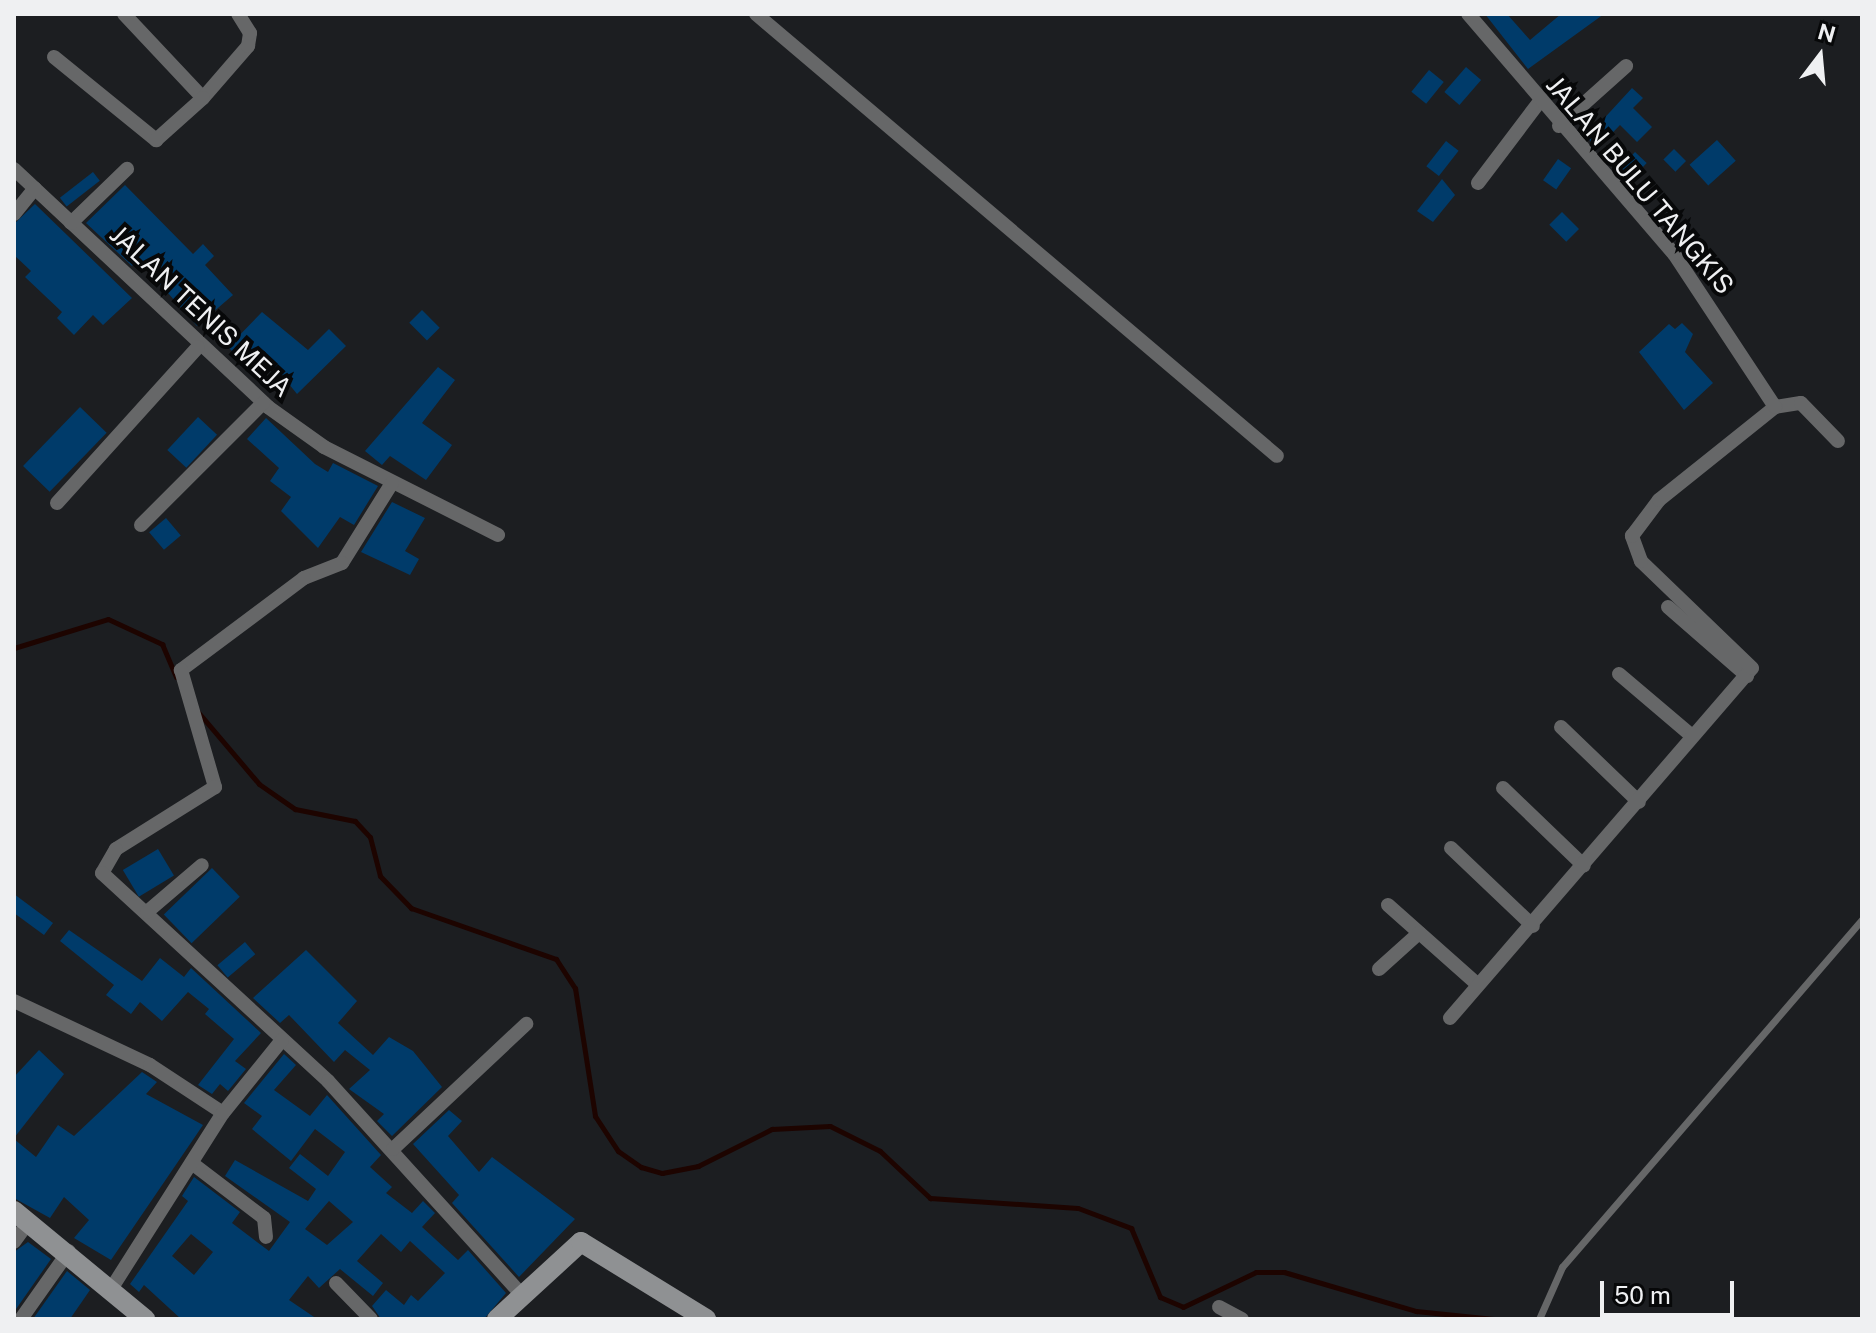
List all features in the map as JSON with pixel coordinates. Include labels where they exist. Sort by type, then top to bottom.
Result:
[{"type":"street","points":[[124,14],[203,98]]},
{"type":"street","points":[[54,57],[156,140],[203,98],[248,46],[250,33],[238,14]]},
{"type":"street","points":[[756,14],[1277,456]]},
{"type":"street","name":"JALAN BULU TANGKIS","points":[[1468,14],[1559,126],[1674,254],[1775,407]]},
{"type":"street","points":[[1559,126],[1626,66]]},
{"type":"street","points":[[1478,183],[1540,101]]},
{"type":"street","name":"JALAN TENIS MEJA","points":[[14,169],[198,347],[263,403],[392,483],[498,535]]},
{"type":"street","points":[[71,223],[127,169]]},
{"type":"street","points":[[14,214],[35,188]]},
{"type":"street","points":[[57,503],[198,347]]},
{"type":"street","points":[[141,525],[263,403]]},
{"type":"street","points":[[1450,1018],[1639,802],[1691,735],[1747,676],[1749,658],[1641,561],[1632,536],[1659,500],[1775,407],[1801,403],[1838,441]]},
{"type":"street","points":[[392,483],[342,563],[304,578],[184,667],[179,675],[216,784],[104,863],[102,873],[282,1040],[393,1149],[521,1294]]},
{"type":"street","points":[[1668,607],[1747,676]]},
{"type":"street","points":[[1619,674],[1691,735]]},
{"type":"street","points":[[1561,727],[1639,802]]},
{"type":"street","points":[[1503,788],[1584,866]]},
{"type":"street","points":[[1451,848],[1533,926]]},
{"type":"street","points":[[147,912],[202,865]]},
{"type":"street","points":[[1388,905],[1477,984]]},
{"type":"street","points":[[1379,969],[1419,933]]},
{"type":"street","points":[[14,1001],[150,1065],[223,1113]]},
{"type":"street","points":[[393,1149],[526,1024]]},
{"type":"street","points":[[113,1286],[223,1113],[282,1040]]},
{"type":"street","points":[[193,1164],[264,1218],[266,1237]]},
{"type":"street","points":[[14,1242],[21,1216],[113,1286],[145,1319]]},
{"type":"street","points":[[497,1319],[567,1249],[585,1242],[706,1319]]},
{"type":"street","points":[[21,1319],[69,1251]]},
{"type":"street","points":[[336,1283],[371,1319]]},
{"type":"street","points":[[1219,1307],[1242,1319]]},
{"type":"lane","points":[[1539,1319],[1562,1267],[1862,920]]},
{"type":"building","points":[[1485,14],[1507,14],[1530,40],[1561,14],[1604,14],[1528,69]]},
{"type":"building","points":[[1466,67],[1481,80],[1459,105],[1444,92]]},
{"type":"building","points":[[1429,70],[1444,82],[1426,104],[1411,92]]},
{"type":"building","points":[[1632,88],[1643,98],[1633,108],[1652,127],[1637,142],[1620,125],[1597,149],[1587,137]]},
{"type":"building","points":[[1717,140],[1736,161],[1708,186],[1690,165]]},
{"type":"building","points":[[1446,141],[1459,151],[1439,176],[1426,166]]},
{"type":"building","points":[[1674,149],[1686,161],[1675,172],[1663,160]]},
{"type":"building","points":[[1635,152],[1647,163],[1628,183],[1617,172]]},
{"type":"building","points":[[1558,159],[1571,168],[1556,189],[1543,180]]},
{"type":"building","points":[[93,172],[100,181],[67,207],[60,198]]},
{"type":"building","points":[[1442,179],[1455,195],[1433,222],[1417,211]]},
{"type":"building","points":[[125,185],[193,254],[203,244],[214,256],[205,265],[233,295],[197,326],[138,259],[132,266],[86,223]]},
{"type":"building","points":[[35,204],[132,298],[103,325],[93,315],[74,335],[57,318],[62,312],[25,277],[31,271],[14,255],[14,224]]},
{"type":"building","points":[[1562,212],[1579,229],[1566,242],[1549,225]]},
{"type":"building","points":[[422,310],[440,328],[427,340],[409,323]]},
{"type":"building","points":[[262,312],[308,350],[329,329],[346,346],[297,394],[264,353],[249,368],[228,347]]},
{"type":"building","points":[[1682,323],[1693,334],[1685,352],[1713,383],[1684,410],[1639,352],[1669,324],[1675,329]]},
{"type":"building","points":[[438,367],[455,380],[422,423],[452,445],[426,480],[390,456],[382,465],[365,451]]},
{"type":"building","points":[[80,407],[107,433],[50,492],[23,466]]},
{"type":"building","points":[[198,417],[217,435],[186,468],[167,450]]},
{"type":"building","points":[[266,418],[315,464],[328,472],[333,463],[378,486],[354,525],[340,517],[318,548],[281,511],[291,497],[270,481],[279,468],[247,439]]},
{"type":"building","points":[[392,502],[425,518],[405,551],[419,559],[410,575],[361,552]]},
{"type":"building","points":[[166,518],[181,536],[164,550],[149,532]]},
{"type":"building","points":[[158,849],[174,876],[139,897],[123,870]]},
{"type":"building","points":[[212,868],[240,897],[192,943],[164,915]]},
{"type":"building","points":[[14,894],[53,923],[44,935],[14,913]]},
{"type":"building","points":[[69,930],[142,981],[160,958],[184,977],[191,968],[261,1033],[235,1061],[246,1069],[228,1091],[220,1084],[212,1094],[198,1085],[234,1039],[205,1014],[209,1009],[188,992],[162,1021],[140,1002],[131,1014],[106,995],[114,985],[60,941]]},
{"type":"building","points":[[245,942],[255,954],[228,977],[217,965]]},
{"type":"building","points":[[306,950],[357,1001],[338,1023],[373,1055],[389,1037],[413,1051],[442,1087],[392,1136],[377,1121],[384,1114],[349,1089],[370,1070],[345,1050],[334,1062],[289,1015],[280,1023],[253,998]]},
{"type":"building","points":[[39,1050],[64,1074],[14,1138],[14,1077]]},
{"type":"building","points":[[284,1054],[296,1065],[274,1090],[310,1116],[327,1095],[381,1155],[370,1167],[392,1187],[386,1193],[412,1213],[423,1201],[435,1213],[422,1227],[458,1260],[468,1250],[506,1293],[484,1319],[381,1319],[372,1306],[386,1290],[404,1305],[411,1295],[418,1301],[445,1273],[410,1241],[401,1252],[381,1234],[357,1261],[383,1283],[373,1296],[340,1269],[319,1288],[308,1276],[289,1300],[317,1319],[181,1319],[144,1285],[139,1292],[130,1284],[188,1201],[182,1196],[194,1177],[240,1212],[232,1223],[269,1251],[290,1222],[225,1176],[235,1160],[308,1201],[316,1189],[289,1168],[300,1154],[328,1176],[345,1152],[315,1129],[291,1161],[252,1129],[262,1116],[244,1103]],"holes":[[[329,1201],[353,1222],[327,1245],[305,1229]],[[191,1234],[213,1252],[194,1275],[172,1256]]]},
{"type":"building","points":[[142,1072],[157,1082],[146,1094],[203,1125],[111,1260],[74,1238],[89,1220],[64,1197],[50,1218],[14,1198],[14,1139],[36,1157],[58,1125],[74,1136]]},
{"type":"building","points":[[449,1110],[462,1121],[448,1136],[479,1172],[492,1157],[575,1219],[519,1277],[452,1203],[459,1195],[413,1144]]},
{"type":"building","points":[[28,1242],[51,1259],[14,1312],[14,1252]]},
{"type":"building","points":[[67,1271],[90,1290],[70,1319],[33,1319]]},
{"type":"waterway","points":[[14,648],[108,619],[162,644],[176,677]]},
{"type":"waterway","points":[[198,712],[259,784],[295,809],[355,821],[370,837],[380,876],[411,908],[556,959],[575,988],[595,1116],[618,1151],[641,1167],[662,1173],[698,1166],[772,1129],[830,1126],[880,1151],[930,1198],[1078,1208],[1131,1228],[1160,1297],[1183,1307],[1256,1272],[1284,1272],[1416,1311],[1494,1319]]}]
